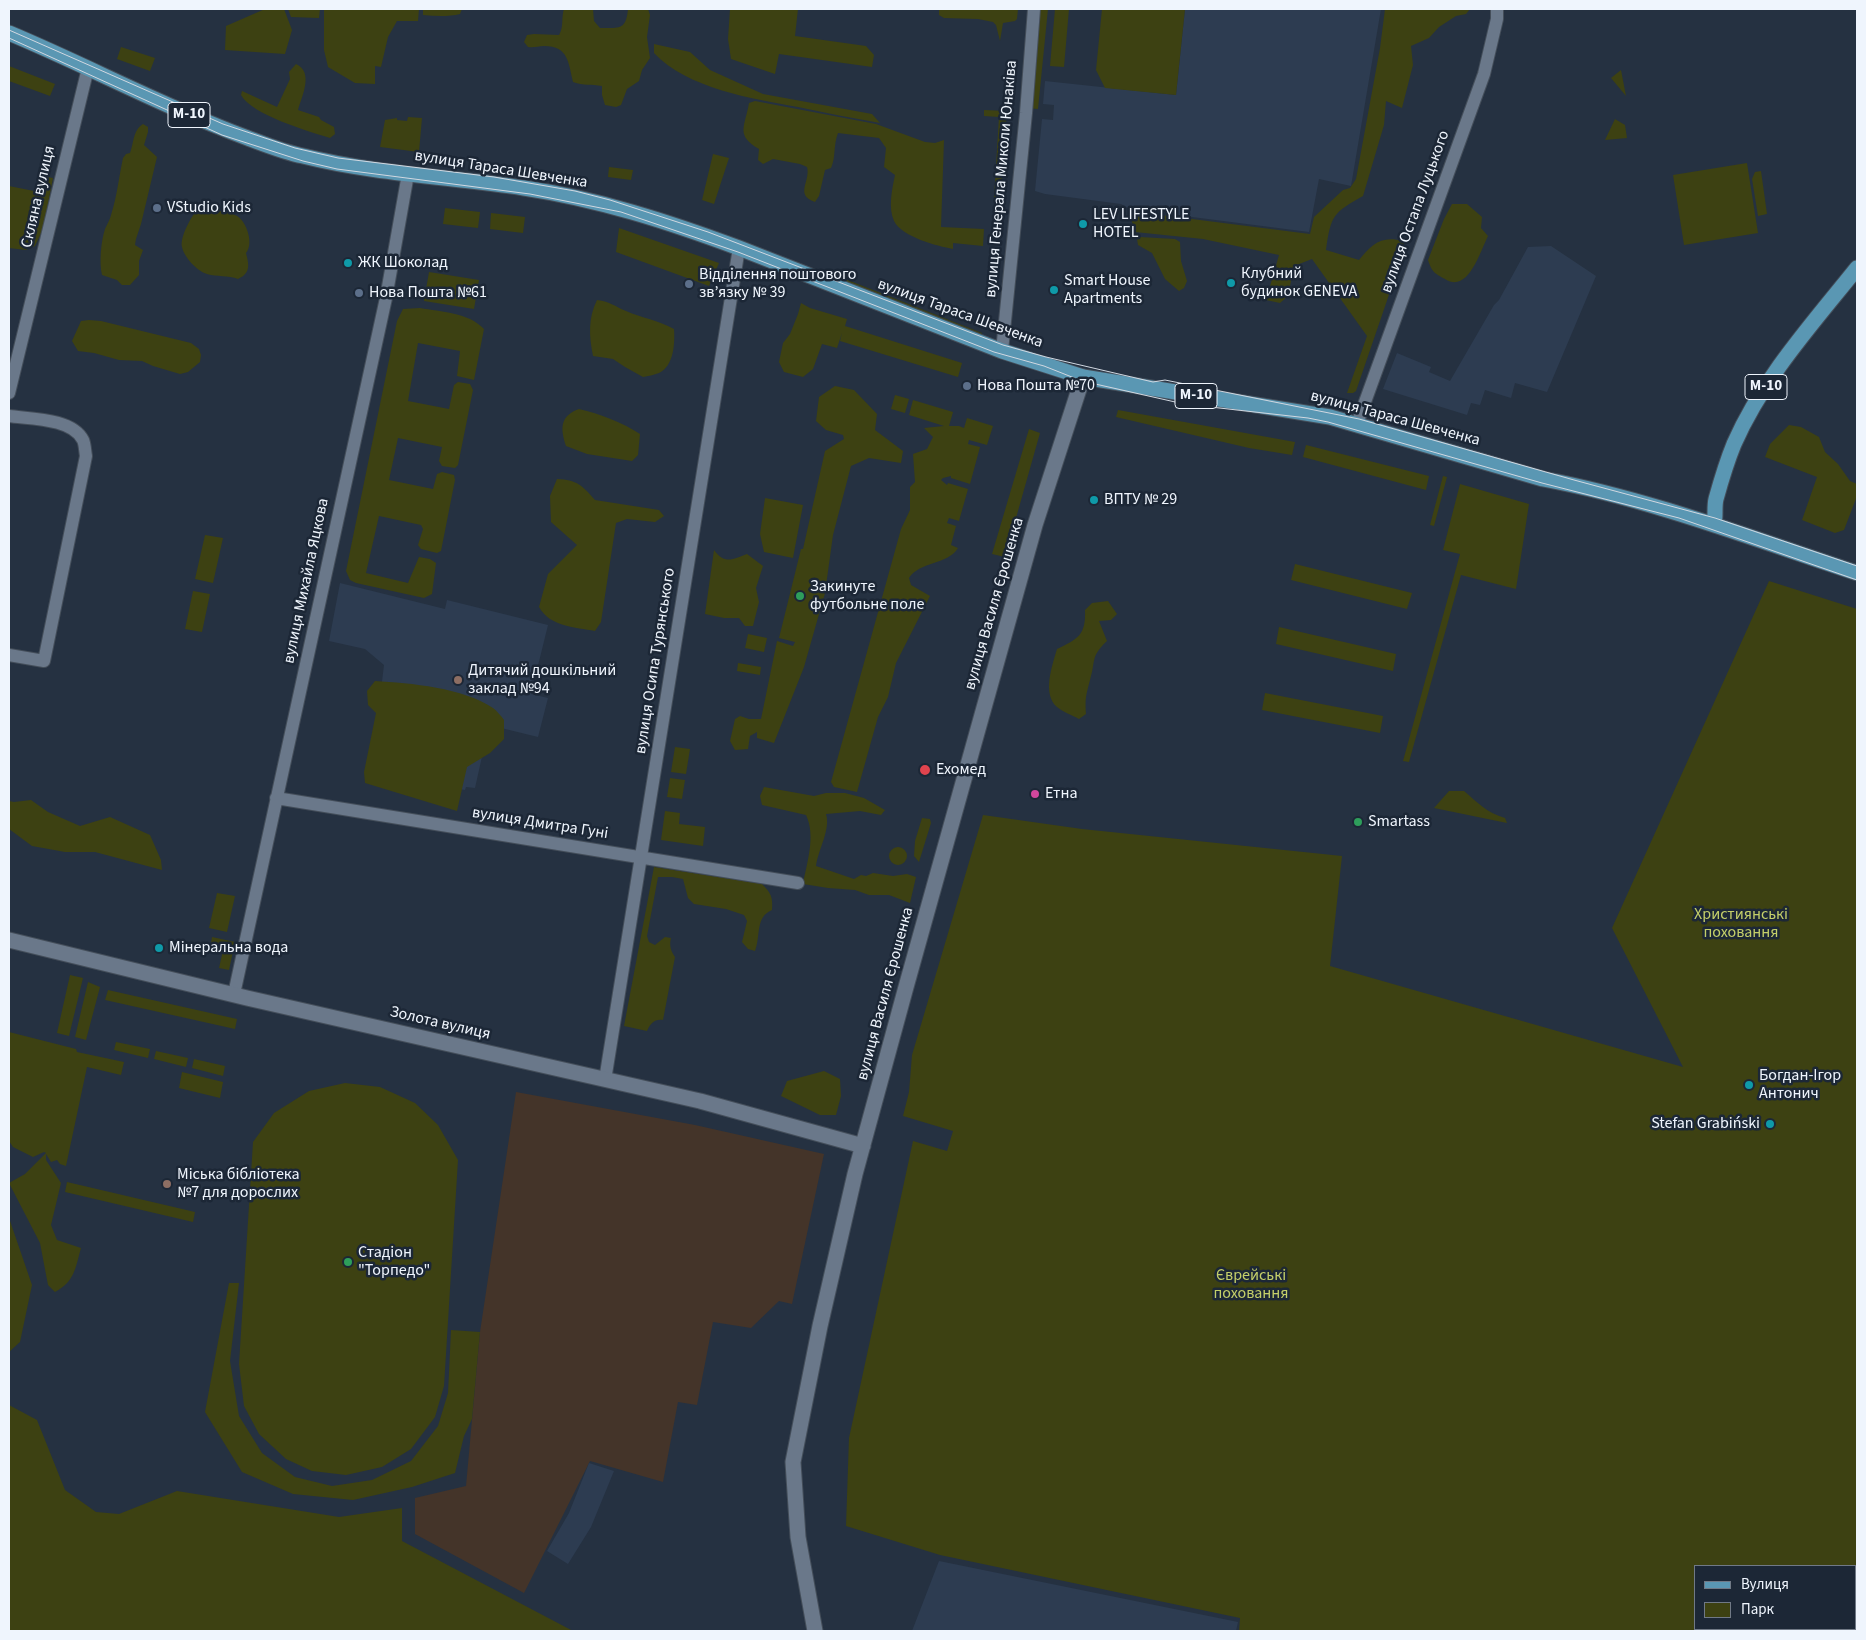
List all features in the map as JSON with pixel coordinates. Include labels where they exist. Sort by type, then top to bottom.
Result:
[{"type":"main road","name":"вулиця Тараса Шевченка","points":[[9,33],[199,120],[291,153],[340,165],[525,188],[622,208],[739,248],[1002,351],[1083,377],[1309,413],[1357,424],[1543,479],[1573,485],[1680,514],[1857,573]]},
{"type":"main road","name":"М-10","points":[[1714,525],[1715,501],[1734,444],[1763,390],[1857,268]]},
{"type":"main road","name":"вулиця Василя Єрошенка","points":[[815,1631],[798,1538],[793,1462],[820,1326],[862,1146],[1019,581],[1083,377]]},
{"type":"main road","name":"Золота вулиця","points":[[9,940],[234,994],[700,1101],[862,1146]]},
{"type":"street","name":"вулиця Генерала Миколи Юнаківа","points":[[1002,351],[1026,113],[1034,9]]},
{"type":"street","name":"вулиця Остапа Луцького","points":[[1357,424],[1484,74],[1497,19],[1497,9]]},
{"type":"street","name":"Скляна вулиця","points":[[9,393],[88,68]]},
{"type":"street","name":"вулиця Михайла Яцкова","points":[[234,994],[386,298],[408,174]]},
{"type":"street","name":"вулиця Осипа Турянського","points":[[605,1080],[739,248]]},
{"type":"street","points":[[9,416],[66,424],[84,440],[86,456],[44,661],[9,655]]},
{"type":"street","name":"вулиця Дмитра Гуні","points":[[276,798],[798,883]]},
{"type":"shaded area","points":[[1185,9],[1381,9],[1351,186],[1319,179],[1309,232],[1130,209],[1121,204],[1035,191],[1042,119],[1053,120],[1054,105],[1043,104],[1045,81],[1176,95]]},
{"type":"shaded area","points":[[1551,246],[1596,276],[1547,392],[1515,383],[1511,398],[1485,390],[1480,405],[1471,403],[1467,415],[1383,389],[1397,353],[1431,367],[1429,372],[1450,381],[1494,305],[1499,300],[1528,247]]},
{"type":"shaded area","name":"Дитячий дошкільний заклад №94","points":[[340,583],[445,609],[447,600],[548,625],[531,694],[548,698],[538,737],[489,725],[475,788],[466,787],[465,790],[371,772],[384,665],[365,649],[329,641]]},
{"type":"shaded area","points":[[516,1092],[695,1125],[824,1154],[792,1304],[779,1301],[751,1328],[713,1322],[697,1405],[678,1402],[663,1482],[590,1461],[524,1593],[415,1534],[415,1498],[466,1486],[480,1332]]},
{"type":"shaded area","points":[[589,1463],[614,1471],[591,1527],[568,1564],[547,1551],[569,1513]]},
{"type":"shaded area","points":[[939,1561],[1238,1622],[1236,1631],[912,1631]]},
{"type":"green space","points":[[265,9],[284,9],[292,30],[285,54],[225,50],[226,26]]},
{"type":"green space","points":[[288,9],[320,9],[319,18],[291,17]]},
{"type":"green space","points":[[324,9],[419,9],[418,21],[397,21],[388,37],[381,67],[375,66],[375,84],[355,83],[328,67],[324,50]]},
{"type":"green space","points":[[423,9],[462,9],[460,14],[442,16],[423,15]]},
{"type":"green space","points":[[564,9],[593,9],[594,21],[600,28],[617,28],[626,21],[628,9],[648,9],[650,15],[647,37],[650,58],[642,70],[639,81],[627,89],[621,105],[616,107],[605,105],[602,86],[573,82],[568,62],[563,52],[552,47],[528,47],[524,42],[527,35],[559,35]]},
{"type":"green space","points":[[730,9],[798,9],[795,36],[866,46],[874,55],[872,67],[779,54],[775,74],[731,59],[728,39]]},
{"type":"green space","points":[[939,9],[1018,9],[1015,21],[1003,23],[1000,41],[996,25],[993,22],[978,19],[944,18],[939,15]]},
{"type":"green space","points":[[1034,9],[1048,9],[1038,109],[1027,108]]},
{"type":"green space","points":[[1055,9],[1069,9],[1064,67],[1050,66]]},
{"type":"green space","points":[[1102,9],[1185,9],[1176,95],[1105,88],[1096,70]]},
{"type":"green space","points":[[1385,9],[1470,9],[1466,14],[1456,16],[1439,27],[1429,38],[1411,46],[1413,65],[1402,108],[1386,101],[1384,125],[1363,196],[1339,211],[1332,222],[1326,250],[1359,260],[1368,249],[1383,240],[1395,239],[1403,241],[1405,248],[1356,391],[1347,393],[1367,336],[1312,259],[1294,266],[1288,296],[1280,303],[1266,300],[1279,255],[1203,239],[1135,232],[1129,211],[1310,234],[1314,217],[1343,190],[1350,188],[1356,179],[1380,48]]},
{"type":"green space","points":[[654,44],[690,52],[710,70],[763,94],[872,114],[880,123],[741,96],[721,90],[684,75],[668,65],[654,53]]},
{"type":"green space","points":[[121,47],[155,58],[150,71],[117,59]]},
{"type":"green space","points":[[296,64],[301,68],[306,78],[298,110],[319,117],[334,127],[335,134],[330,138],[268,116],[247,102],[241,95],[242,91],[277,107],[290,79],[289,72]]},
{"type":"green space","points":[[9,66],[55,84],[50,96],[9,81]]},
{"type":"green space","points":[[1621,70],[1626,96],[1611,78]]},
{"type":"green space","points":[[755,101],[876,124],[925,142],[935,143],[944,140],[941,227],[984,229],[983,246],[953,243],[953,249],[946,248],[920,240],[898,227],[891,210],[895,175],[884,167],[886,148],[879,138],[838,133],[833,164],[831,168],[825,170],[819,196],[815,202],[809,199],[805,196],[804,192],[808,172],[807,167],[773,159],[763,164],[758,160],[759,149],[744,135],[744,124],[749,103]]},
{"type":"green space","points":[[984,110],[1007,111],[1000,199],[994,198],[999,117],[984,116]]},
{"type":"green space","points":[[408,117],[422,118],[419,152],[380,147],[385,120],[397,118],[397,120],[407,121]]},
{"type":"green space","points":[[1615,119],[1625,125],[1627,138],[1605,140]]},
{"type":"green space","points":[[143,124],[148,127],[144,145],[157,157],[135,245],[143,250],[139,261],[139,275],[130,285],[122,285],[117,280],[102,275],[102,246],[105,229],[115,201],[123,158],[126,154],[130,153],[137,130]]},
{"type":"green space","points":[[713,154],[729,158],[714,204],[702,200]]},
{"type":"green space","points":[[1747,163],[1758,233],[1684,245],[1673,175]]},
{"type":"green space","points":[[609,167],[633,170],[631,180],[608,177]]},
{"type":"green space","points":[[1761,171],[1767,214],[1758,216],[1752,179],[1755,172]]},
{"type":"green space","points":[[47,177],[53,178],[43,229],[35,246],[26,250],[9,248],[9,186],[39,192]]},
{"type":"green space","points":[[1452,204],[1467,204],[1482,217],[1481,228],[1488,236],[1477,261],[1467,276],[1460,281],[1453,282],[1436,274],[1428,260]]},
{"type":"green space","points":[[445,208],[480,212],[478,228],[443,224]]},
{"type":"green space","points":[[220,211],[231,213],[241,219],[248,233],[249,244],[246,253],[248,268],[245,274],[238,279],[203,272],[195,267],[183,251],[184,234],[194,214]]},
{"type":"green space","points":[[491,213],[525,217],[523,233],[490,229]]},
{"type":"green space","points":[[619,228],[719,263],[709,286],[616,252]]},
{"type":"green space","points":[[1140,237],[1175,239],[1180,242],[1181,261],[1187,281],[1184,288],[1179,291],[1165,279],[1152,253],[1138,245],[1137,239]]},
{"type":"green space","points":[[429,272],[479,280],[474,309],[424,301]]},
{"type":"green space","points":[[845,279],[982,333],[981,336],[844,281]]},
{"type":"green space","points":[[597,300],[674,329],[671,360],[664,370],[657,374],[643,377],[613,359],[593,356],[590,327]]},
{"type":"green space","points":[[801,303],[810,308],[847,319],[845,326],[962,363],[958,377],[840,341],[842,333],[837,348],[822,344],[813,369],[803,377],[784,372],[779,362],[783,343],[790,334]]},
{"type":"green space","points":[[420,308],[462,316],[478,323],[484,329],[474,380],[457,376],[460,351],[418,343],[408,401],[449,409],[454,385],[458,382],[470,384],[473,390],[458,465],[455,468],[442,466],[439,461],[442,447],[398,438],[389,480],[433,489],[437,474],[442,472],[454,475],[455,480],[441,551],[437,553],[421,549],[418,545],[423,529],[421,525],[379,516],[366,573],[408,583],[419,557],[430,559],[436,563],[432,594],[424,598],[356,583],[350,580],[346,571],[397,321],[403,309]]},
{"type":"green space","points":[[81,321],[101,321],[191,343],[199,349],[201,355],[200,362],[188,372],[180,374],[142,361],[119,360],[78,351],[72,341]]},
{"type":"green space","points":[[835,386],[854,390],[877,414],[875,430],[903,451],[901,463],[869,458],[851,466],[833,535],[825,593],[804,667],[774,743],[757,738],[757,732],[750,736],[748,749],[735,750],[730,741],[735,719],[740,716],[749,719],[761,719],[777,641],[793,646],[795,642],[779,638],[801,549],[803,549],[825,451],[844,439],[843,435],[826,430],[816,421],[819,397]]},
{"type":"green space","points":[[895,395],[909,399],[905,413],[891,409]]},
{"type":"green space","points":[[913,400],[953,412],[949,426],[964,428],[967,418],[993,426],[987,445],[969,440],[968,444],[980,447],[970,484],[951,478],[951,476],[941,480],[947,485],[948,483],[968,489],[959,521],[949,518],[947,523],[956,526],[951,545],[958,548],[948,557],[920,569],[909,578],[911,585],[930,596],[896,663],[888,697],[878,717],[857,792],[834,787],[831,782],[901,529],[910,510],[910,487],[915,482],[913,454],[927,449],[933,437],[924,428],[944,426],[909,415]]},
{"type":"green space","points":[[579,409],[611,419],[640,434],[638,455],[632,461],[587,454],[566,446],[562,428],[563,423],[568,415]]},
{"type":"green space","points":[[1118,410],[1295,442],[1292,455],[1249,448],[1116,417]]},
{"type":"green space","points":[[1789,425],[1801,427],[1819,437],[1825,452],[1838,464],[1850,481],[1857,484],[1857,496],[1844,530],[1835,533],[1802,520],[1817,477],[1765,457],[1770,444]]},
{"type":"green space","points":[[1029,429],[1040,433],[1005,557],[992,554]]},
{"type":"green space","points":[[1306,445],[1429,476],[1426,490],[1303,457]]},
{"type":"green space","points":[[1443,476],[1447,477],[1434,526],[1430,525]]},
{"type":"green space","points":[[557,479],[579,484],[595,500],[659,510],[664,516],[655,522],[627,519],[616,523],[601,622],[595,631],[556,622],[544,614],[539,607],[548,574],[577,545],[551,522],[550,496]]},
{"type":"green space","points":[[1460,484],[1529,504],[1516,589],[1461,575],[1409,762],[1403,761],[1460,554],[1443,550]]},
{"type":"green space","points":[[765,498],[803,505],[793,558],[764,552],[760,534]]},
{"type":"green space","points":[[205,535],[223,538],[213,583],[195,579]]},
{"type":"green space","points":[[714,550],[722,558],[729,560],[747,554],[763,566],[756,588],[759,602],[753,626],[745,626],[739,618],[724,618],[705,614]]},
{"type":"green space","points":[[1295,564],[1412,593],[1407,609],[1291,580]]},
{"type":"green space","name":"Єврейські поховання","points":[[1769,581],[1857,609],[1857,1631],[1239,1631],[1240,1618],[940,1555],[846,1526],[849,1438],[913,1141],[947,1151],[953,1131],[903,1116],[909,1092],[912,1055],[983,815],[1082,829],[1342,856],[1330,966],[1683,1067],[1612,928]]},
{"type":"green space","points":[[193,591],[210,594],[202,632],[185,629]]},
{"type":"green space","points":[[1108,601],[1117,614],[1111,620],[1099,621],[1107,641],[1094,659],[1086,697],[1086,714],[1079,719],[1059,709],[1052,701],[1049,687],[1053,663],[1057,649],[1075,639],[1082,631],[1085,610],[1092,603]]},
{"type":"green space","points":[[1279,627],[1396,654],[1393,671],[1276,644]]},
{"type":"green space","points":[[748,634],[767,638],[764,652],[745,648]]},
{"type":"green space","points":[[738,663],[761,667],[760,675],[737,671]]},
{"type":"green space","points":[[375,681],[420,685],[452,691],[481,701],[493,708],[504,720],[504,739],[490,753],[467,767],[457,811],[365,783],[364,772],[376,713],[368,705],[367,691]]},
{"type":"green space","points":[[1265,693],[1383,716],[1380,733],[1262,710]]},
{"type":"green space","points":[[675,747],[690,749],[686,774],[671,772]]},
{"type":"green space","points":[[670,778],[685,780],[682,799],[667,797]]},
{"type":"green space","points":[[764,787],[814,796],[826,793],[845,793],[864,798],[885,810],[881,815],[860,811],[826,814],[826,833],[816,866],[854,879],[861,875],[866,876],[873,873],[893,876],[907,874],[916,877],[910,903],[889,895],[869,895],[855,890],[803,884],[810,840],[809,823],[806,815],[762,805],[760,796]]},
{"type":"green space","points":[[1449,791],[1464,791],[1488,810],[1505,818],[1507,823],[1434,808]]},
{"type":"green space","points":[[31,800],[48,812],[80,826],[110,817],[150,835],[161,860],[162,870],[95,852],[65,852],[32,846],[9,829],[9,801]]},
{"type":"green space","points":[[665,811],[680,813],[679,824],[705,827],[703,846],[661,840]]},
{"type":"green space","points":[[922,818],[930,819],[931,823],[919,862],[914,856],[915,841]]},
{"type":"green space","points":[[898,847],[904,850],[907,856],[904,862],[898,865],[892,862],[889,856],[892,850]]},
{"type":"green space","points":[[654,867],[762,884],[772,898],[772,910],[763,917],[755,951],[748,949],[742,942],[747,921],[744,915],[726,909],[694,904],[688,898],[683,879],[658,877],[647,936],[649,942],[655,945],[665,937],[671,938],[672,953],[675,957],[663,1020],[653,1022],[647,1031],[624,1026]]},
{"type":"green space","points":[[217,893],[235,896],[227,932],[209,928]]},
{"type":"green space","points":[[212,937],[235,942],[229,970],[219,968],[224,946],[211,943]]},
{"type":"green space","points":[[70,975],[83,978],[69,1036],[57,1033]]},
{"type":"green space","points":[[88,982],[100,987],[86,1040],[75,1037]]},
{"type":"green space","points":[[108,990],[237,1019],[235,1029],[105,1000]]},
{"type":"green space","points":[[9,1032],[76,1049],[77,1052],[124,1062],[121,1075],[87,1067],[66,1166],[60,1164],[57,1160],[51,1162],[46,1154],[46,1160],[61,1183],[51,1225],[57,1240],[81,1248],[73,1274],[62,1288],[55,1292],[48,1285],[40,1243],[9,1183],[25,1174],[46,1153],[44,1152],[33,1157],[13,1147],[9,1141]]},
{"type":"green space","points":[[116,1042],[150,1049],[148,1058],[114,1050]]},
{"type":"green space","points":[[156,1051],[188,1058],[186,1067],[154,1059]]},
{"type":"green space","points":[[194,1059],[225,1066],[223,1076],[192,1068]]},
{"type":"green space","points":[[824,1071],[840,1079],[841,1096],[836,1115],[820,1115],[781,1096],[787,1081]]},
{"type":"green space","points":[[182,1072],[223,1082],[220,1098],[179,1088]]},
{"type":"green space","name":"Стадіон \"Торпедо\"","points":[[345,1083],[380,1087],[415,1103],[438,1125],[458,1160],[444,1386],[435,1417],[411,1449],[382,1467],[346,1475],[312,1471],[286,1459],[259,1434],[244,1406],[239,1364],[253,1142],[274,1113],[309,1091]]},
{"type":"green space","points":[[67,1182],[195,1212],[193,1222],[65,1192]]},
{"type":"green space","points":[[9,1218],[32,1285],[20,1342],[9,1352]]},
{"type":"green space","points":[[229,1283],[239,1283],[230,1361],[239,1416],[262,1453],[295,1477],[332,1486],[372,1480],[411,1461],[438,1426],[448,1393],[451,1330],[480,1332],[472,1419],[464,1436],[455,1473],[412,1487],[353,1500],[293,1494],[242,1472],[205,1412]]},
{"type":"green space","points":[[9,1405],[37,1420],[65,1490],[96,1512],[119,1514],[177,1491],[339,1517],[402,1508],[402,1541],[573,1631],[9,1631]]},
{"type":"tram line","points":[[9,30],[223,124],[295,148],[338,158],[494,177],[575,191],[610,200],[708,232],[1003,345],[1153,382],[1165,380],[1359,419],[1715,518],[1857,566]]},
{"type":"tram line","points":[[9,38],[222,135],[303,161],[337,169],[530,194],[621,212],[738,252],[994,352],[1044,366],[1082,381],[1184,404],[1328,422],[1542,483],[1679,518],[1857,580]]},
{"type":"place","name":"VStudio Kids","points":[[157,208]]},
{"type":"place","name":"LEV LIFESTYLE HOTEL","points":[[1083,224]]},
{"type":"place","name":"ЖК Шоколад","points":[[348,263]]},
{"type":"place","name":"Клубний будинок GENEVA","points":[[1231,283]]},
{"type":"place","name":"Відділення поштового зв’язку № 39","points":[[689,284]]},
{"type":"place","name":"Smart House Apartments","points":[[1054,290]]},
{"type":"place","name":"Нова Пошта №61","points":[[359,293]]},
{"type":"place","name":"Нова Пошта №70","points":[[967,386]]},
{"type":"place","name":"ВПТУ № 29","points":[[1094,500]]},
{"type":"place","name":"Закинуте футбольне поле","points":[[800,596]]},
{"type":"place","name":"Дитячий дошкільний заклад №94","points":[[458,680]]},
{"type":"place","name":"Ехомед","points":[[925,770]]},
{"type":"place","name":"Етна","points":[[1035,794]]},
{"type":"place","name":"Smartass","points":[[1358,822]]},
{"type":"place","name":"Мінеральна вода","points":[[159,948]]},
{"type":"place","name":"Богдан-Ігор Антонич","points":[[1749,1085]]},
{"type":"place","name":"Stefan Grabiński","points":[[1770,1124]]},
{"type":"place","name":"Міська бібліотека №7 для дорослих","points":[[167,1184]]},
{"type":"place","name":"Стадіон \"Торпедо\"","points":[[348,1262]]},
{"type":"park label","name":"Християнські поховання","points":[[1741,924]]}]
